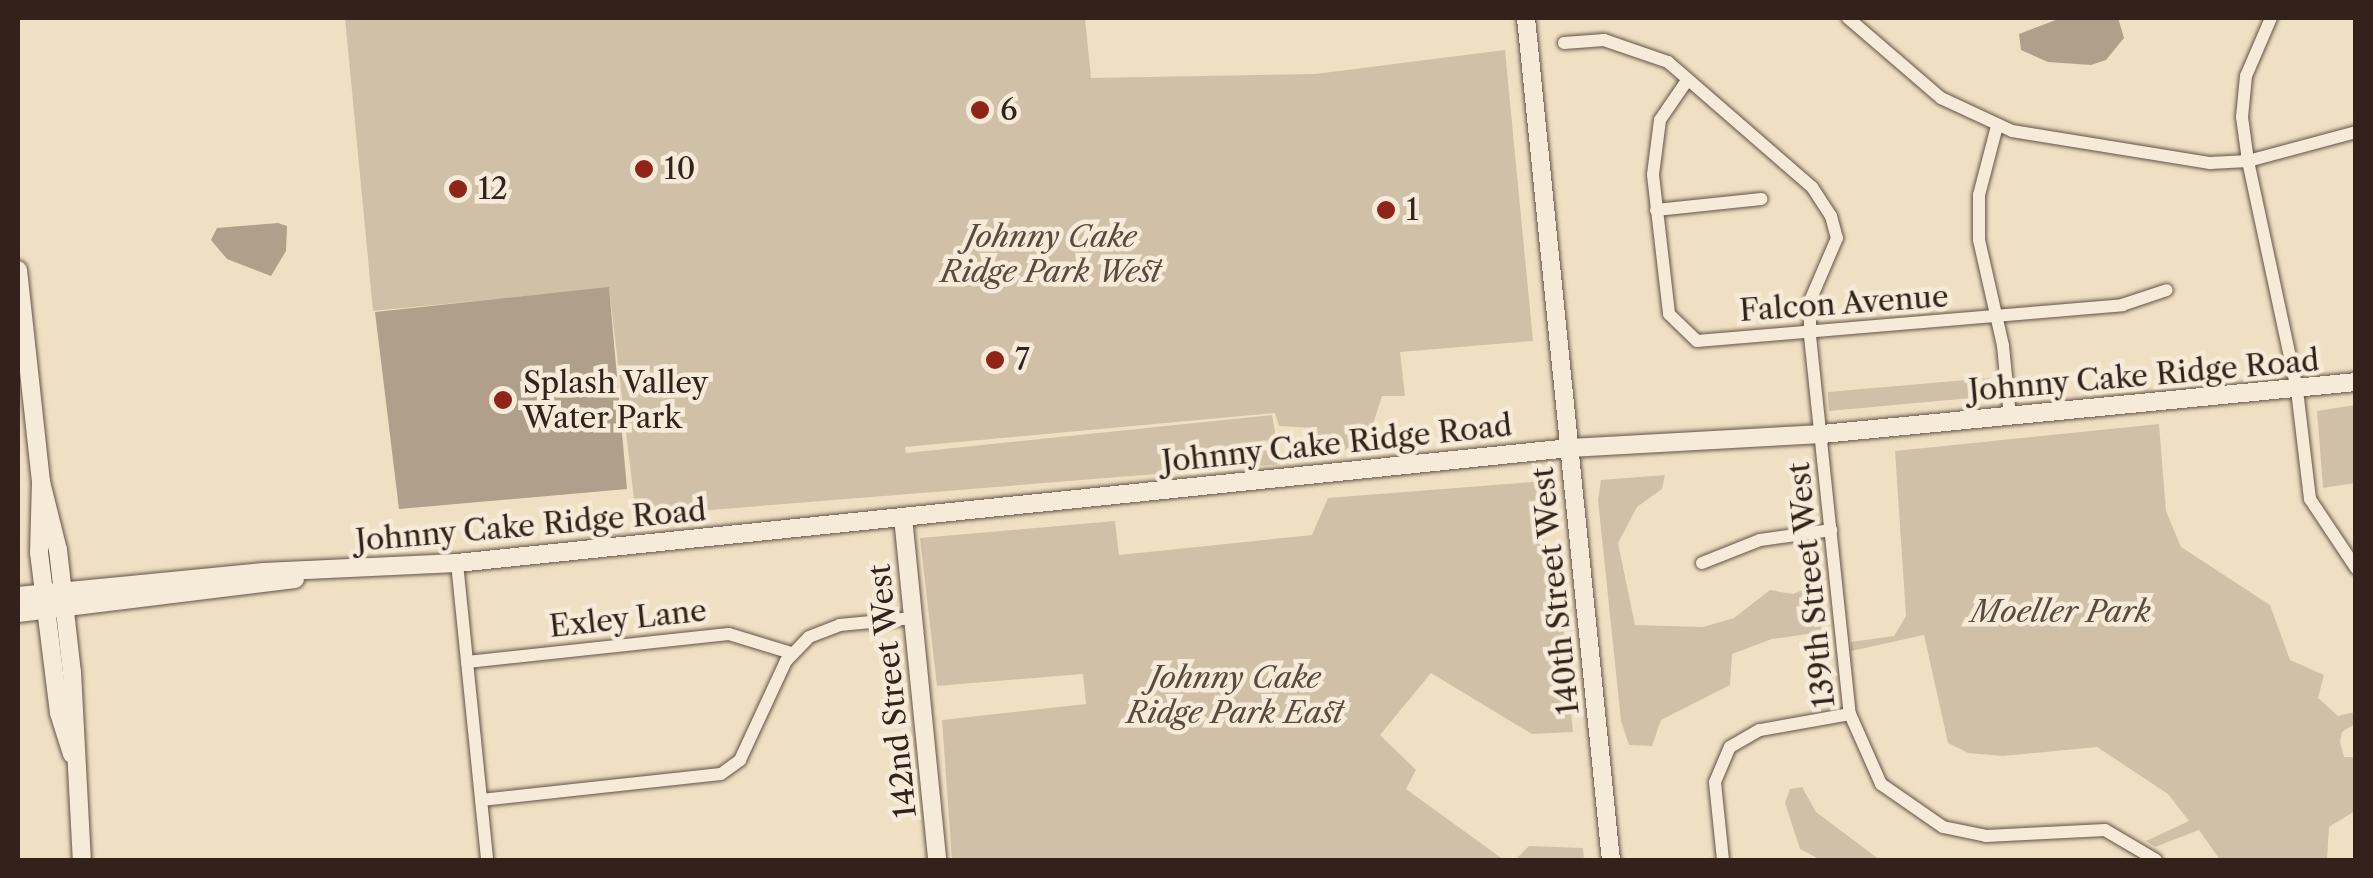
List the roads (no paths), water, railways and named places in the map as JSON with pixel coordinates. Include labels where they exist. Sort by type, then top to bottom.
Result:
[{"type":"street","name":"140th Street West","points":[[1526,18],[1611,860]]},
{"type":"street","points":[[1848,18],[1941,98],[1996,126],[2176,160],[2248,161],[2356,132]]},
{"type":"street","points":[[2271,18],[2246,76],[2242,118],[2248,161],[2296,390],[2310,499],[2356,568]]},
{"type":"street","name":"139th Street West","points":[[1564,42],[1604,40],[1668,62],[1686,82],[1812,187],[1831,216],[1837,238],[1810,301],[1810,336],[1850,714],[1881,784],[1943,828],[1986,836],[2105,830],[2156,860]]},
{"type":"street","points":[[1686,82],[1653,142],[1656,210],[1761,199]]},
{"type":"street","points":[[1996,126],[1978,218],[2010,416]]},
{"type":"street","name":"Falcon Avenue","points":[[1656,210],[1669,314],[1697,341],[1810,336],[2122,305],[2168,290]]},
{"type":"street","points":[[18,270],[82,860]]},
{"type":"street","name":"Johnny Cake Ridge Road","points":[[54,601],[264,572],[325,573],[457,563],[1570,448],[1822,434],[2356,382]]},
{"type":"street","name":"142nd Street West","points":[[903,517],[937,860]]},
{"type":"street","points":[[1702,563],[1760,540],[1831,530]]},
{"type":"street","points":[[457,563],[487,860]]},
{"type":"street","points":[[18,596],[54,601]]},
{"type":"street","points":[[18,614],[54,601]]},
{"type":"street","points":[[481,800],[721,774],[747,748],[791,653],[830,627],[914,618]]},
{"type":"street","name":"Exley Lane","points":[[467,662],[729,634],[791,653]]},
{"type":"street","points":[[1723,860],[1715,782],[1730,747],[1760,730],[1850,714]]},
{"type":"place","name":"6","points":[[980,110]]},
{"type":"place","name":"10","points":[[644,169]]},
{"type":"place","name":"12","points":[[458,189]]},
{"type":"place","name":"1","points":[[1386,210]]},
{"type":"place","name":"7","points":[[995,360]]},
{"type":"place","name":"Splash Valley Water Park","points":[[503,400]]},
{"type":"park label","name":"Johnny Cake Ridge Park West","points":[[1051,254]]},
{"type":"park label","name":"Moeller Park","points":[[2061,612]]},
{"type":"park label","name":"Johnny Cake Ridge Park East","points":[[1235,695]]}]
